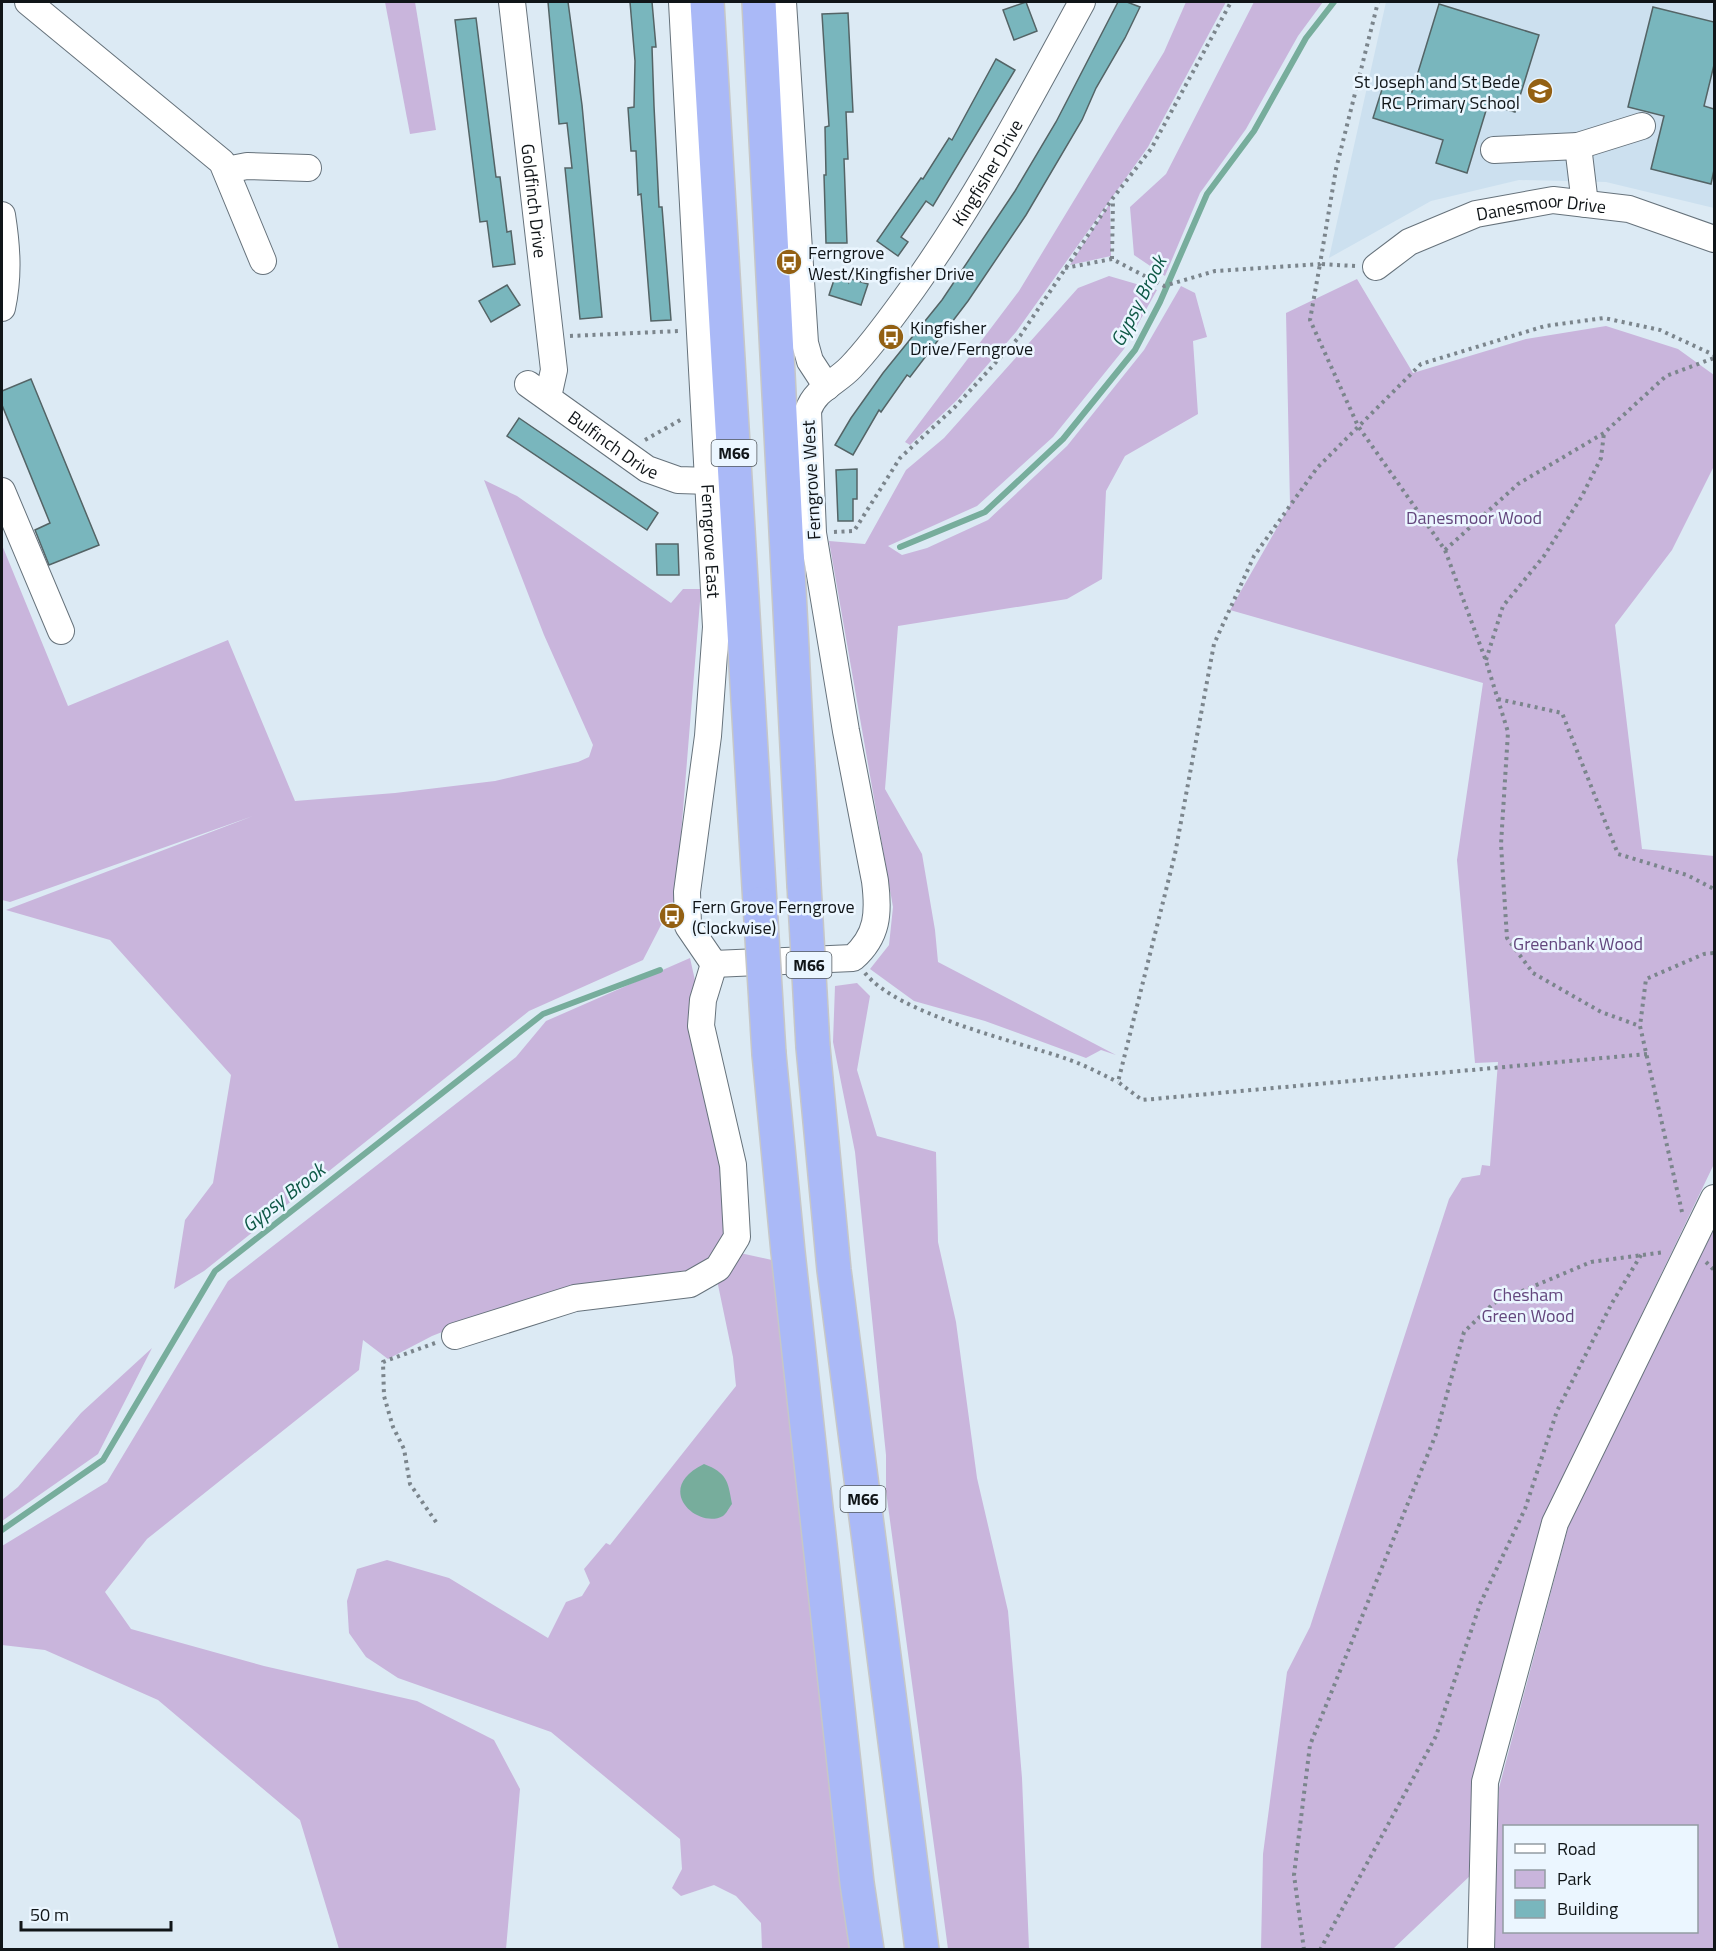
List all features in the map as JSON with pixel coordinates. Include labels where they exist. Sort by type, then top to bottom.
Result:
[{"type":"highway","name":"M66","points":[[707,2],[770,1054],[791,1276],[857,1883],[867,1950]]},
{"type":"highway","name":"M66","points":[[759,2],[813,1047],[834,1270],[922,1950]]},
{"type":"street","points":[[28,2],[217,157],[226,170],[263,261]]},
{"type":"street","name":"Goldfinch Drive","points":[[512,2],[554,370],[538,391]]},
{"type":"street","name":"Ferngrove East","points":[[682,2],[710,481],[716,627],[708,736],[687,892],[688,926],[714,964]]},
{"type":"street","points":[[783,2],[805,343],[810,361],[827,387]]},
{"type":"street","name":"Kingfisher Drive","points":[[827,387],[851,368],[956,224],[1001,151],[1082,2]]},
{"type":"street","points":[[1494,150],[1578,146],[1642,126]]},
{"type":"street","points":[[1578,146],[1585,204]]},
{"type":"street","points":[[226,170],[247,166],[308,168]]},
{"type":"street","name":"Danesmoor Drive","points":[[1376,267],[1409,242],[1476,214],[1553,200],[1629,209],[1714,239]]},
{"type":"street","points":[[2,215],[7,251],[7,286],[2,308]]},
{"type":"street","name":"Ferngrove West","points":[[827,387],[816,394],[808,411],[813,533],[878,906],[876,922],[866,946],[853,958]]},
{"type":"street","name":"Bulfinch Drive","points":[[538,391],[647,469],[671,478],[710,481]]},
{"type":"street","points":[[2,491],[61,631]]},
{"type":"street","points":[[455,1336],[575,1298],[690,1284],[718,1268],[736,1237],[733,1165],[701,1026],[703,1000],[714,964],[853,958]]},
{"type":"street","points":[[1481,1950],[1485,1782],[1555,1523],[1714,1198]]},
{"type":"path","points":[[813,533],[854,531],[900,458],[955,407],[1020,336],[1113,198],[1151,149],[1231,2]]},
{"type":"path","points":[[1378,2],[1336,169],[1310,320],[1358,426],[1445,550],[1486,661],[1508,732],[1501,844],[1507,938],[1533,973],[1601,1012],[1640,1026]]},
{"type":"path","points":[[1112,259],[1113,198]]},
{"type":"path","points":[[1065,268],[1112,259],[1164,286],[1215,271],[1320,264],[1376,267]]},
{"type":"path","points":[[1118,1082],[1175,854],[1214,644],[1254,556],[1317,468],[1421,364],[1545,326],[1604,318],[1660,330],[1714,357]]},
{"type":"path","points":[[550,336],[701,330]]},
{"type":"path","points":[[1445,550],[1518,484],[1604,433],[1666,376],[1714,357]]},
{"type":"path","points":[[630,456],[639,443],[690,415],[706,414]]},
{"type":"path","points":[[1486,661],[1503,606],[1544,556],[1582,496],[1601,458],[1604,433]]},
{"type":"path","points":[[1498,699],[1562,712],[1618,854],[1687,874],[1714,889]]},
{"type":"path","points":[[1305,1950],[1294,1875],[1310,1745],[1436,1434],[1464,1332],[1494,1303],[1591,1262],[1690,1248],[1640,1026],[1646,979],[1704,954],[1714,953]]},
{"type":"path","points":[[853,958],[868,978],[888,995],[918,1010],[1071,1060],[1118,1082],[1142,1100],[1647,1054]]},
{"type":"path","points":[[1320,1950],[1436,1736],[1480,1604],[1525,1509],[1557,1411],[1612,1303],[1642,1255]]},
{"type":"path","points":[[438,1525],[411,1485],[404,1449],[393,1427],[384,1396],[383,1362],[455,1336]]},
{"type":"shaded area","name":"St Joseph and St Bede RC Primary School","points":[[1386,2],[1714,2],[1714,208],[1606,182],[1519,180],[1431,201],[1329,258]]},
{"type":"shaded area","points":[[704,1464],[718,1471],[725,1479],[732,1504],[723,1516],[713,1519],[692,1512],[685,1505],[681,1495],[682,1485],[689,1474]]},
{"type":"green space","points":[[385,2],[415,2],[436,130],[410,134]]},
{"type":"green space","points":[[1186,2],[1226,2],[1148,147],[1016,332],[957,400],[910,445],[905,442],[1019,291],[1164,52]]},
{"type":"green space","points":[[1254,2],[1323,2],[1298,36],[1246,129],[1200,193],[1165,276],[1134,255],[1130,207],[1166,174]]},
{"type":"green space","points":[[1110,203],[1111,256],[1070,265]]},
{"type":"green space","points":[[1109,276],[1157,290],[1124,349],[1053,437],[977,506],[888,546],[902,555],[927,548],[988,520],[1067,446],[1144,350],[1181,286],[1195,293],[1207,337],[1193,341],[1198,414],[1125,456],[1106,491],[1102,579],[1067,599],[898,626],[885,789],[922,854],[938,962],[1116,1055],[1101,1050],[1086,1058],[985,1021],[914,1001],[870,969],[889,945],[893,907],[829,541],[865,544],[906,470],[944,438],[1078,288]]},
{"type":"green space","points":[[1357,279],[1413,373],[1526,339],[1606,326],[1678,349],[1714,375],[1714,466],[1672,550],[1615,625],[1642,849],[1714,856],[1714,1164],[1544,1518],[1473,1775],[1473,1873],[1393,1949],[1261,1949],[1263,1854],[1287,1672],[1310,1627],[1449,1199],[1462,1178],[1480,1175],[1482,1165],[1490,1166],[1498,1062],[1475,1063],[1457,860],[1483,683],[1230,610],[1290,505],[1286,313]]},
{"type":"green space","points":[[484,480],[517,496],[671,603],[683,589],[701,589],[676,896],[643,960],[529,1011],[204,1271],[174,1289],[185,1220],[213,1183],[231,1075],[110,940],[6,910],[253,816],[10,902],[2,900],[2,545],[68,706],[228,640],[295,801],[395,793],[495,781],[578,762],[589,757],[593,745],[544,635]]},
{"type":"green space","points":[[690,958],[698,994],[729,1230],[709,1264],[676,1275],[475,1319],[432,1336],[388,1359],[363,1340],[359,1370],[147,1539],[105,1592],[131,1629],[264,1666],[417,1701],[494,1740],[520,1789],[506,1949],[339,1949],[300,1820],[158,1700],[45,1650],[2,1645],[2,1546],[107,1482],[228,1281],[516,1057],[546,1021]]},
{"type":"green space","points":[[857,983],[870,996],[857,1070],[877,1136],[936,1152],[938,1242],[956,1322],[977,1478],[1008,1611],[1022,1778],[1029,1949],[948,1949],[886,1491],[886,1455],[855,1152],[833,1042],[835,986]]},
{"type":"green space","points":[[1714,1229],[1714,1949],[1490,1950],[1499,1788],[1570,1520]]},
{"type":"green space","points":[[740,1253],[772,1260],[827,1757],[855,1949],[762,1949],[761,1923],[736,1896],[714,1885],[681,1896],[672,1888],[682,1869],[680,1839],[551,1732],[398,1678],[366,1657],[349,1633],[347,1601],[357,1569],[387,1560],[449,1578],[548,1638],[566,1602],[582,1596],[590,1583],[584,1569],[606,1543],[610,1545],[736,1386],[733,1357],[717,1280]]},
{"type":"green space","points":[[152,1348],[98,1454],[2,1521],[2,1500],[18,1487],[81,1413]]},
{"type":"building","points":[[548,2],[568,2],[582,105],[602,317],[580,319],[565,168],[572,168],[567,123],[559,124]]},
{"type":"building","points":[[630,2],[652,2],[656,47],[652,47],[659,207],[662,207],[671,320],[651,321],[641,194],[638,195],[636,151],[631,151],[628,108],[634,107],[635,61]]},
{"type":"building","points":[[1026,2],[1037,31],[1014,40],[1003,10]]},
{"type":"building","points":[[1118,2],[1127,2],[1140,7],[1096,88],[1082,120],[1026,215],[968,301],[910,377],[907,375],[881,412],[879,410],[853,455],[835,445],[883,373],[942,300],[1015,191],[1056,122]]},
{"type":"building","points":[[1439,4],[1539,35],[1515,112],[1488,104],[1467,173],[1436,163],[1443,140],[1373,118],[1384,83],[1412,92]]},
{"type":"building","points":[[1653,7],[1714,22],[1714,65],[1704,106],[1714,109],[1714,170],[1711,184],[1651,169],[1664,116],[1628,107]]},
{"type":"building","points":[[848,13],[853,112],[846,112],[848,159],[844,159],[847,243],[826,243],[825,127],[829,126],[822,14]]},
{"type":"building","points":[[476,18],[496,177],[500,177],[507,232],[511,231],[515,264],[493,267],[487,221],[480,222],[455,20]]},
{"type":"building","points":[[996,59],[1015,70],[933,206],[926,201],[901,237],[908,242],[898,256],[877,241],[921,178],[923,179],[949,138],[952,140]]},
{"type":"building","points":[[836,274],[849,278],[849,282],[851,279],[868,284],[861,305],[829,295]]},
{"type":"building","points":[[507,285],[520,305],[491,322],[479,301]]},
{"type":"building","points":[[31,379],[99,545],[49,565],[35,530],[50,523],[2,405],[2,391]]},
{"type":"building","points":[[519,418],[658,513],[647,530],[507,436]]},
{"type":"building","points":[[857,469],[857,499],[853,499],[853,521],[838,521],[836,470]]},
{"type":"building","points":[[656,544],[678,544],[679,575],[657,575]]},
{"type":"waterway","name":"Gypsy Brook","points":[[900,547],[985,512],[1063,439],[1135,350],[1160,302],[1207,194],[1254,131],[1306,38],[1334,2]]},
{"type":"waterway","name":"Gypsy Brook","points":[[2,1530],[103,1460],[215,1271],[543,1014],[660,970]]},
{"type":"place","name":"St Joseph and St Bede RC Primary School","points":[[1540,91]]},
{"type":"place","name":"Ferngrove West/Kingfisher Drive","points":[[789,262]]},
{"type":"place","name":"Kingfisher Drive/Ferngrove","points":[[891,337]]},
{"type":"place","name":"Fern Grove Ferngrove (Clockwise)","points":[[672,916]]},
{"type":"park label","name":"Danesmoor Wood","points":[[1474,517]]},
{"type":"park label","name":"Greenbank Wood","points":[[1578,943]]},
{"type":"park label","name":"Chesham Green Wood","points":[[1528,1304]]}]
